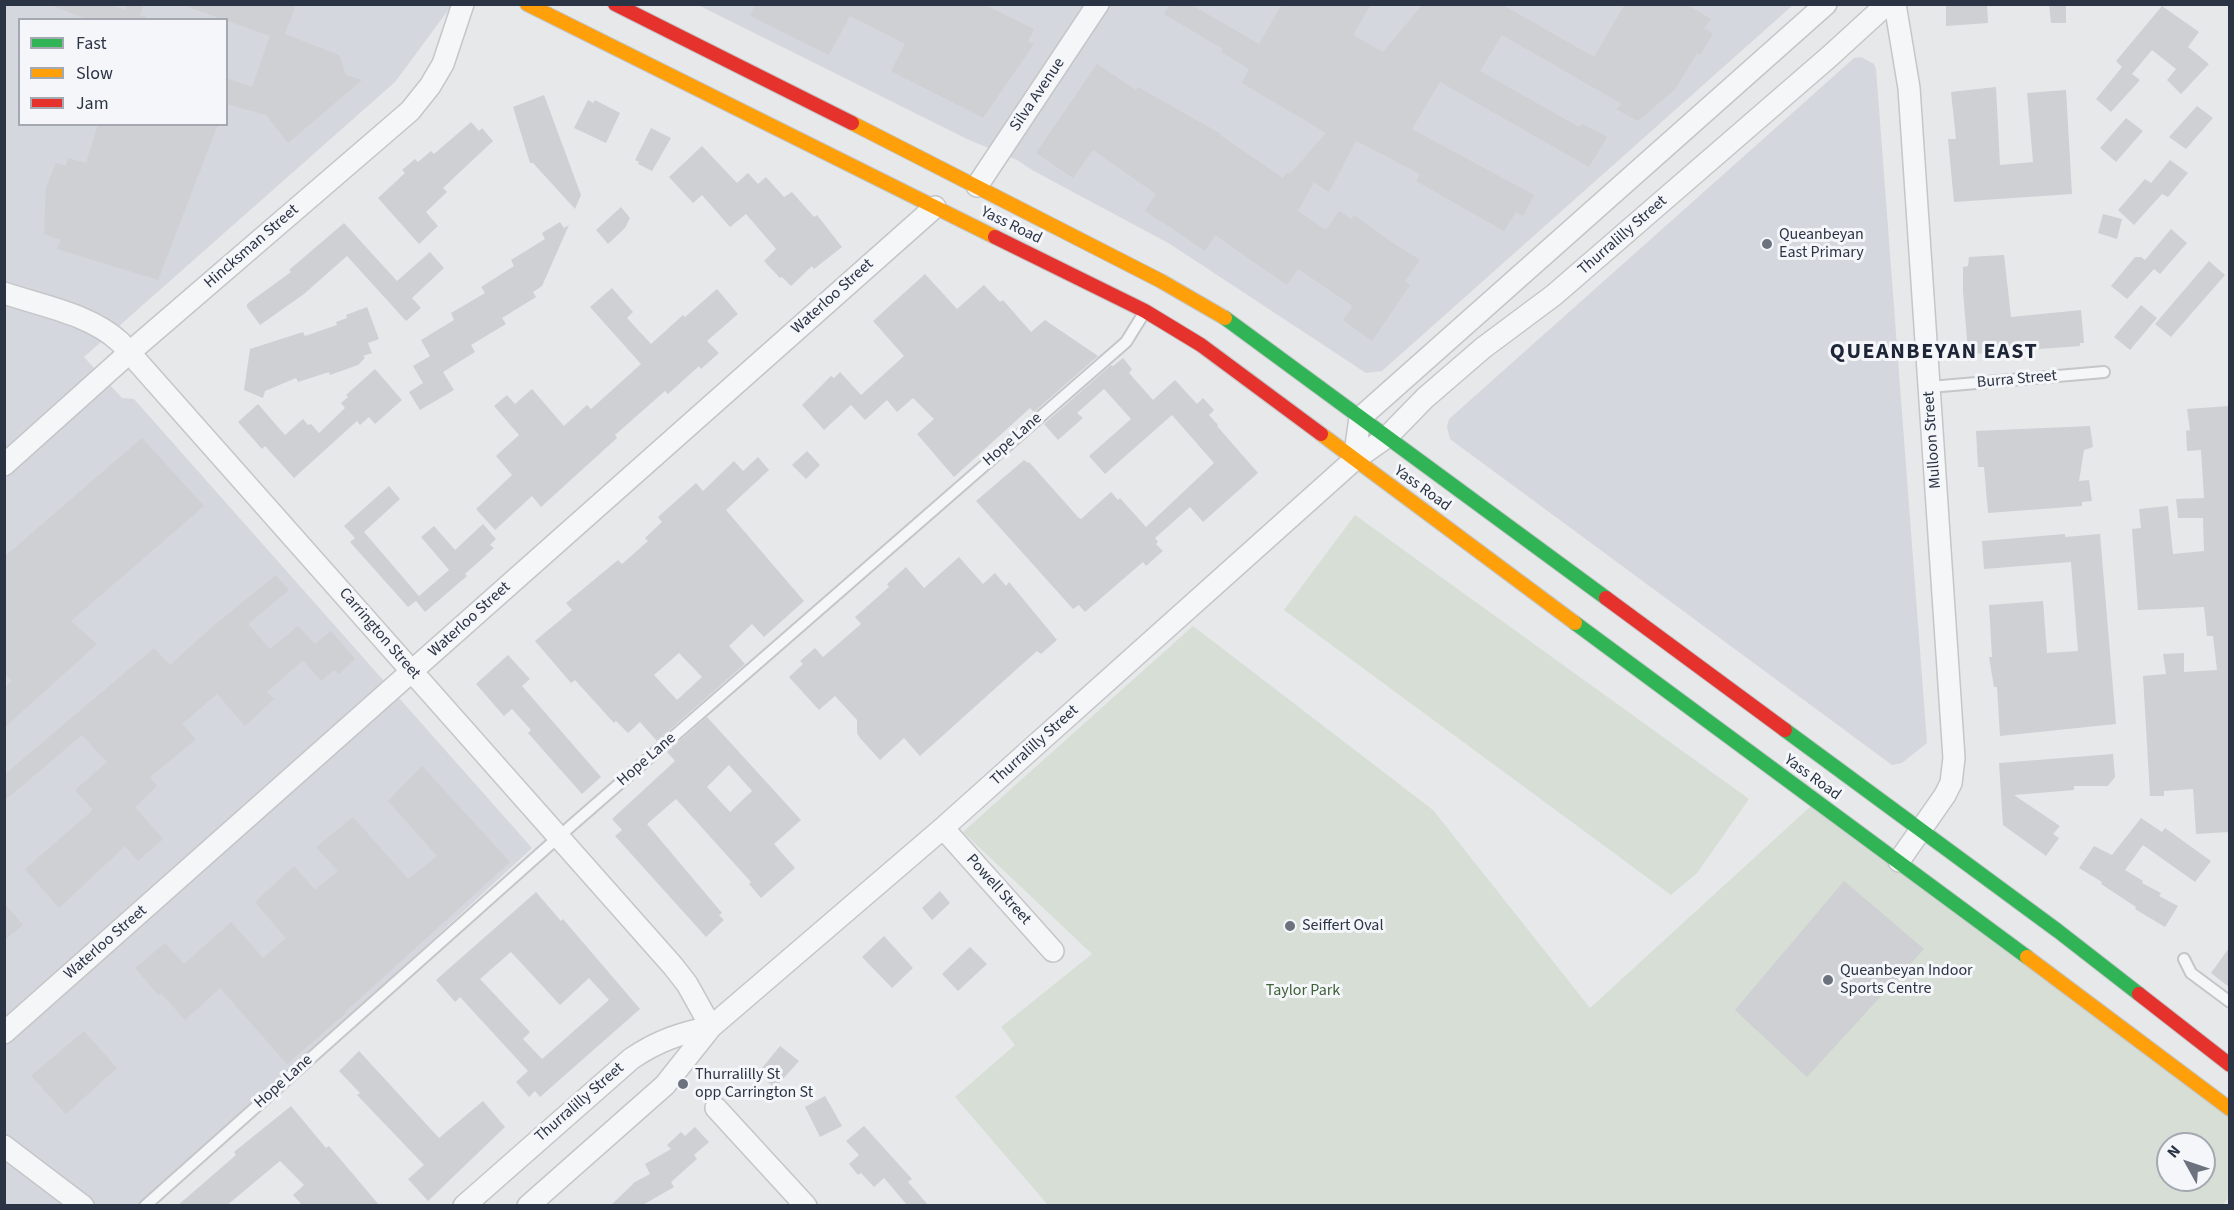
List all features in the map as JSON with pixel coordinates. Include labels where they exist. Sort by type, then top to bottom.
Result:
[{"type":"main road","name":"Yass Road","points":[[527,4],[945,202],[1145,311],[1201,345],[1820,805],[1899,861],[2229,1109]]},
{"type":"main road","name":"Yass Road","points":[[615,4],[977,186],[1196,300],[1248,334],[1300,375],[1387,436],[1837,781],[1921,831],[2058,931],[2229,1065]]},
{"type":"main road","points":[[945,202],[977,186]]},
{"type":"main road","points":[[1820,805],[1837,781]]},
{"type":"street","name":"Hincksman Street","points":[[4,465],[130,352],[410,111],[430,86],[443,64],[463,4]]},
{"type":"street","name":"Silva Avenue","points":[[977,186],[1098,4]]},
{"type":"street","points":[[1354,460],[1360,418],[1826,4]]},
{"type":"street","name":"Thurralilly Street","points":[[528,1206],[665,1085],[711,1027],[943,828],[1354,460],[1387,436],[1442,383],[1554,295],[1887,4]]},
{"type":"street","name":"Mulloon Street","points":[[1895,4],[1909,88],[1954,758],[1949,789],[1899,861]]},
{"type":"street","name":"Waterloo Street","points":[[4,1033],[945,202]]},
{"type":"street","name":"Carrington Street","points":[[4,293],[93,324],[109,332],[130,352],[677,971],[687,984],[711,1027]]},
{"type":"street","name":"Powell Street","points":[[943,828],[1053,951]]},
{"type":"street","name":"Thurralilly Street","points":[[464,1206],[631,1059],[655,1043],[671,1036],[711,1027]]},
{"type":"street","points":[[716,1108],[806,1206]]},
{"type":"street","points":[[4,1146],[83,1206]]},
{"type":"lane","name":"Hope Lane","points":[[145,1206],[559,837],[1126,342],[1145,311]]},
{"type":"lane","name":"Burra Street","points":[[1929,387],[2103,372]]},
{"type":"lane","points":[[2184,959],[2188,970],[2229,1002]]},
{"type":"shaded area","points":[[5,5],[452,5],[395,82],[84,357],[122,398],[134,399],[532,848],[145,1205],[5,1206]]},
{"type":"shaded area","points":[[698,5],[1793,5],[1382,371],[1366,373],[1170,244],[1017,160],[967,139]]},
{"type":"shaded area","name":"Queanbeyan East Primary","points":[[1861,57],[1874,64],[1876,69],[1927,743],[1902,763],[1892,765],[1450,439],[1447,427],[1449,419],[1854,58]]},
{"type":"green space","points":[[1355,515],[1749,799],[1697,873],[1671,895],[1284,610]]},
{"type":"green space","name":"Taylor Park","points":[[1193,626],[1433,810],[1590,1008],[1811,806],[2229,1117],[2229,1197],[2222,1206],[1048,1205],[955,1097],[1015,1045],[1001,1027],[1092,954],[963,832]]},
{"type":"building","points":[[54,4],[109,4],[125,10],[126,4],[144,4],[140,15],[146,17],[84,18],[53,6]]},
{"type":"building","points":[[188,4],[296,4],[285,34],[339,55],[346,75],[362,80],[288,143],[266,115],[228,105],[228,79],[252,87],[270,36],[228,21],[228,18],[219,18],[188,7]]},
{"type":"building","points":[[756,4],[983,4],[1034,29],[1028,41],[1034,44],[983,118],[891,71],[905,44],[850,16],[829,55],[750,16]]},
{"type":"building","points":[[1170,4],[1190,4],[1259,44],[1282,4],[1371,4],[1353,35],[1383,52],[1423,4],[1501,4],[1594,57],[1625,4],[1686,4],[1711,19],[1704,28],[1713,34],[1700,55],[1697,53],[1676,88],[1638,121],[1616,109],[1622,104],[1502,35],[1480,71],[1579,127],[1582,124],[1607,137],[1589,167],[1440,82],[1412,129],[1534,195],[1523,216],[1516,212],[1504,231],[1416,181],[1420,174],[1356,141],[1329,192],[1314,182],[1298,211],[1326,230],[1339,211],[1352,219],[1354,215],[1420,260],[1405,281],[1410,285],[1372,341],[1343,320],[1353,306],[1298,269],[1287,285],[1215,235],[1205,251],[1161,222],[1145,211],[1156,194],[1093,150],[1073,178],[1036,153],[1097,64],[1136,90],[1138,87],[1221,134],[1283,178],[1287,172],[1290,174],[1326,133],[1242,83],[1249,69],[1221,52],[1223,49],[1164,14]]},
{"type":"building","points":[[1946,4],[1987,4],[1988,23],[1946,26]]},
{"type":"building","points":[[2049,4],[2066,4],[2066,23],[2051,23]]},
{"type":"building","points":[[2162,6],[2199,32],[2188,47],[2209,64],[2181,94],[2167,80],[2176,69],[2152,50],[2132,74],[2140,80],[2111,112],[2096,99],[2122,67],[2116,61]]},
{"type":"building","points":[[1996,87],[2000,165],[2033,162],[2027,93],[2066,90],[2072,194],[1954,202],[1948,139],[1956,139],[1951,92]]},
{"type":"building","points":[[544,95],[581,195],[575,209],[533,163],[530,163],[513,107]]},
{"type":"building","points":[[588,100],[593,103],[595,100],[620,113],[606,143],[574,128]]},
{"type":"building","points":[[2197,106],[2213,118],[2186,149],[2169,137]]},
{"type":"building","points":[[2126,118],[2143,131],[2116,162],[2100,148]]},
{"type":"building","points":[[471,122],[479,131],[482,128],[493,141],[443,188],[447,192],[426,212],[438,226],[419,244],[378,198],[405,173],[402,170],[415,159],[418,162],[431,151],[434,154]]},
{"type":"building","points":[[97,126],[217,126],[158,280],[57,249],[61,240],[44,234],[46,187],[56,163],[66,166],[68,158],[86,163]]},
{"type":"building","points":[[651,128],[671,138],[652,171],[635,160]]},
{"type":"building","points":[[702,146],[737,183],[748,173],[758,184],[766,177],[784,197],[792,192],[814,217],[817,215],[842,247],[814,269],[812,266],[791,286],[764,261],[776,249],[746,214],[730,227],[702,195],[693,203],[669,177]]},
{"type":"building","points":[[2170,160],[2188,173],[2168,197],[2162,194],[2134,225],[2118,210],[2145,179],[2151,183]]},
{"type":"building","points":[[621,207],[630,218],[625,228],[608,244],[596,230]]},
{"type":"building","points":[[2103,214],[2122,219],[2117,239],[2098,233]]},
{"type":"building","points":[[560,222],[564,228],[569,225],[542,286],[533,292],[536,297],[502,318],[506,324],[471,345],[475,352],[443,372],[454,390],[420,410],[409,392],[423,383],[413,366],[430,356],[421,340],[454,320],[451,313],[485,293],[481,287],[514,266],[511,260],[545,239],[542,233]]},
{"type":"building","points":[[344,223],[397,281],[430,252],[444,268],[412,298],[421,308],[406,321],[347,256],[304,294],[260,325],[247,304],[291,272],[289,270]]},
{"type":"building","points":[[2171,229],[2187,243],[2160,274],[2154,269],[2127,299],[2111,286],[2135,257],[2145,260]]},
{"type":"building","points":[[2004,255],[2011,317],[2081,310],[2084,343],[2080,343],[2080,346],[1972,354],[1968,351],[1963,267],[1968,266],[1969,257]]},
{"type":"building","points":[[2209,261],[2225,275],[2171,337],[2155,324]]},
{"type":"building","points":[[925,274],[957,309],[984,285],[1000,302],[1003,300],[1031,332],[1045,320],[1098,356],[1034,412],[1030,408],[954,477],[917,434],[934,419],[913,398],[897,412],[887,400],[865,420],[851,405],[824,430],[802,405],[831,376],[834,378],[840,372],[861,395],[904,356],[873,321]]},
{"type":"building","points":[[612,288],[633,312],[627,318],[651,344],[717,289],[738,314],[707,341],[719,353],[701,369],[699,366],[668,394],[665,391],[615,435],[617,438],[541,507],[532,496],[495,530],[476,509],[512,475],[496,456],[519,435],[494,406],[507,395],[515,404],[532,389],[564,426],[587,405],[591,409],[641,364],[590,307]]},
{"type":"building","points":[[2141,305],[2157,318],[2130,350],[2114,337]]},
{"type":"building","points":[[367,307],[379,339],[368,343],[372,353],[363,356],[365,358],[358,365],[330,375],[329,372],[298,382],[296,378],[265,391],[263,398],[244,390],[250,349],[303,332],[305,336],[337,325],[336,322],[347,318],[346,315]]},
{"type":"building","points":[[1123,358],[1132,369],[1129,373],[1153,400],[1175,380],[1197,404],[1203,398],[1214,410],[1209,415],[1217,426],[1258,473],[1203,522],[1190,507],[1155,538],[1158,542],[1156,544],[1163,551],[1146,566],[1143,562],[1085,612],[1079,605],[1073,609],[976,501],[1024,460],[1029,462],[1081,519],[1111,492],[1118,500],[1120,498],[1146,527],[1214,463],[1172,415],[1105,474],[1089,456],[1131,419],[1104,389],[1077,413],[1083,418],[1058,440],[1044,424],[1111,365],[1113,366]]},
{"type":"building","points":[[375,369],[402,400],[375,424],[369,417],[360,425],[357,421],[294,478],[265,446],[262,449],[238,422],[258,404],[285,435],[303,419],[319,433],[345,408],[341,403],[348,397],[346,395]]},
{"type":"building","points":[[2229,406],[2229,832],[2196,834],[2193,789],[2164,791],[2164,796],[2150,796],[2143,676],[2166,674],[2163,654],[2184,653],[2184,672],[2217,670],[2213,636],[2207,636],[2204,607],[2138,610],[2132,529],[2141,528],[2139,509],[2168,506],[2173,554],[2204,551],[2203,518],[2178,518],[2176,499],[2204,498],[2201,450],[2187,451],[2186,431],[2190,430],[2187,409]]},
{"type":"building","points":[[2090,426],[2093,447],[2084,450],[2079,481],[2089,480],[2092,501],[2082,502],[2082,506],[1988,513],[1984,467],[1978,467],[1976,431]]},
{"type":"building","points":[[142,438],[204,506],[71,621],[97,644],[4,728],[4,688],[12,681],[4,673],[4,557]]},
{"type":"building","points":[[807,451],[820,465],[806,479],[792,465]]},
{"type":"building","points":[[758,457],[769,470],[726,510],[804,601],[764,637],[752,624],[729,646],[745,664],[657,741],[640,722],[628,733],[616,721],[614,723],[575,680],[571,683],[535,641],[572,610],[566,603],[618,560],[622,564],[648,541],[645,538],[662,522],[658,517],[696,483],[703,491],[734,461],[743,471]],"holes":[[[679,653],[702,677],[677,700],[654,675]]]},
{"type":"building","points":[[389,486],[400,499],[364,532],[419,596],[449,570],[421,537],[434,526],[455,550],[483,524],[496,539],[490,545],[494,548],[465,574],[467,576],[425,612],[416,601],[408,607],[350,542],[355,538],[344,526]]},
{"type":"building","points":[[2065,534],[2065,537],[2100,534],[2116,724],[2000,736],[1997,687],[1994,687],[1989,657],[1992,657],[1989,605],[2043,601],[2047,653],[2078,651],[2071,562],[1984,569],[1982,541]]},
{"type":"building","points":[[959,557],[983,584],[995,573],[1006,586],[1009,582],[1057,640],[1041,654],[1037,651],[920,756],[904,738],[880,760],[857,733],[857,720],[835,696],[819,710],[789,677],[803,664],[800,661],[815,648],[823,657],[861,624],[855,617],[889,587],[887,584],[906,567],[924,588]]},
{"type":"building","points":[[276,575],[289,590],[248,624],[270,649],[298,626],[315,644],[331,631],[355,659],[339,674],[334,670],[321,681],[303,660],[267,692],[274,699],[245,726],[217,694],[182,724],[196,739],[150,777],[157,786],[135,807],[163,839],[138,861],[125,846],[59,908],[25,869],[93,810],[75,790],[107,762],[82,735],[4,801],[4,775],[154,648],[170,665]]},
{"type":"building","points":[[508,655],[530,679],[522,686],[601,777],[582,794],[528,733],[531,730],[512,709],[504,716],[476,684]]},
{"type":"building","points":[[707,717],[801,820],[774,844],[795,868],[761,898],[749,884],[751,882],[676,799],[647,824],[722,913],[719,915],[724,920],[706,937],[615,836],[622,830],[612,819],[675,761],[667,752]],"holes":[[[729,765],[752,791],[730,812],[707,787]]]},
{"type":"building","points":[[2113,754],[2115,777],[2108,786],[2074,786],[2074,790],[2014,795],[2060,826],[2053,834],[2059,838],[2046,856],[2003,825],[1999,763]]},
{"type":"building","points":[[422,766],[510,862],[346,1013],[287,1064],[220,988],[185,1020],[161,993],[159,996],[135,968],[165,943],[184,964],[231,922],[263,958],[286,938],[255,902],[294,866],[315,890],[338,871],[316,847],[353,817],[408,879],[437,856],[388,801]]},
{"type":"building","points":[[2141,818],[2162,832],[2165,828],[2211,861],[2195,882],[2143,845],[2125,870],[2143,881],[2142,883],[2161,893],[2159,896],[2178,906],[2165,927],[2135,909],[2136,907],[2101,884],[2102,882],[2079,868],[2094,846],[2112,855]]},
{"type":"building","name":"Queanbeyan Indoor Sports Centre","points":[[1844,881],[1924,949],[1807,1077],[1735,1010]]},
{"type":"building","points":[[940,891],[950,903],[932,920],[922,908]]},
{"type":"building","points":[[536,892],[561,921],[563,919],[640,1009],[540,1097],[535,1091],[529,1097],[516,1082],[528,1071],[460,997],[455,1002],[436,980]],"holes":[[[511,952],[560,1005],[589,978],[609,1000],[542,1059],[523,1039],[530,1032],[480,979]]]},
{"type":"building","points":[[4,903],[23,925],[4,940]]},
{"type":"building","points":[[884,936],[913,968],[892,988],[862,957]]},
{"type":"building","points":[[970,947],[987,964],[958,991],[942,974]]},
{"type":"building","points":[[2229,948],[2229,987],[2211,973]]},
{"type":"building","points":[[84,1031],[117,1068],[66,1114],[31,1076]]},
{"type":"building","points":[[780,1046],[799,1061],[775,1088],[758,1073]]},
{"type":"building","points":[[359,1051],[439,1138],[483,1101],[505,1127],[428,1201],[408,1179],[424,1165],[357,1095],[360,1093],[339,1071]]},
{"type":"building","points":[[825,1096],[842,1126],[820,1137],[805,1107]]},
{"type":"building","points":[[291,1106],[380,1206],[303,1206],[293,1195],[304,1185],[280,1161],[226,1206],[177,1206],[236,1155],[234,1152]]},
{"type":"building","points":[[864,1126],[912,1179],[908,1182],[929,1206],[908,1206],[884,1178],[874,1187],[861,1173],[858,1175],[849,1164],[859,1155],[846,1141]]},
{"type":"building","points":[[695,1127],[709,1142],[694,1155],[697,1159],[671,1182],[674,1187],[641,1206],[610,1206],[633,1183],[650,1174],[645,1164],[671,1149],[667,1145],[681,1132],[685,1136]]},
{"type":"traffic: fast","points":[[1225,318],[1606,598]]},
{"type":"traffic: fast","points":[[1575,623],[2027,957]]},
{"type":"traffic: fast","points":[[1785,730],[2058,931],[2139,994]]},
{"type":"traffic: slow","points":[[527,4],[995,237]]},
{"type":"traffic: slow","points":[[852,123],[1161,281],[1225,318]]},
{"type":"traffic: slow","points":[[1321,434],[1575,623]]},
{"type":"traffic: slow","points":[[2027,957],[2230,1109]]},
{"type":"traffic: jam","points":[[615,4],[852,123]]},
{"type":"traffic: jam","points":[[995,237],[1145,311],[1201,345],[1321,434]]},
{"type":"traffic: jam","points":[[1606,598],[1785,730]]},
{"type":"traffic: jam","points":[[2139,994],[2230,1065]]},
{"type":"place","name":"Queanbeyan East Primary","points":[[1767,244]]},
{"type":"place","name":"Seiffert Oval","points":[[1290,926]]},
{"type":"place","name":"Queanbeyan Indoor Sports Centre","points":[[1828,980]]},
{"type":"place","name":"Thurralilly St opp Carrington St","points":[[683,1084]]},
{"type":"district","name":"QUEANBEYAN EAST","points":[[1934,353]]}]
